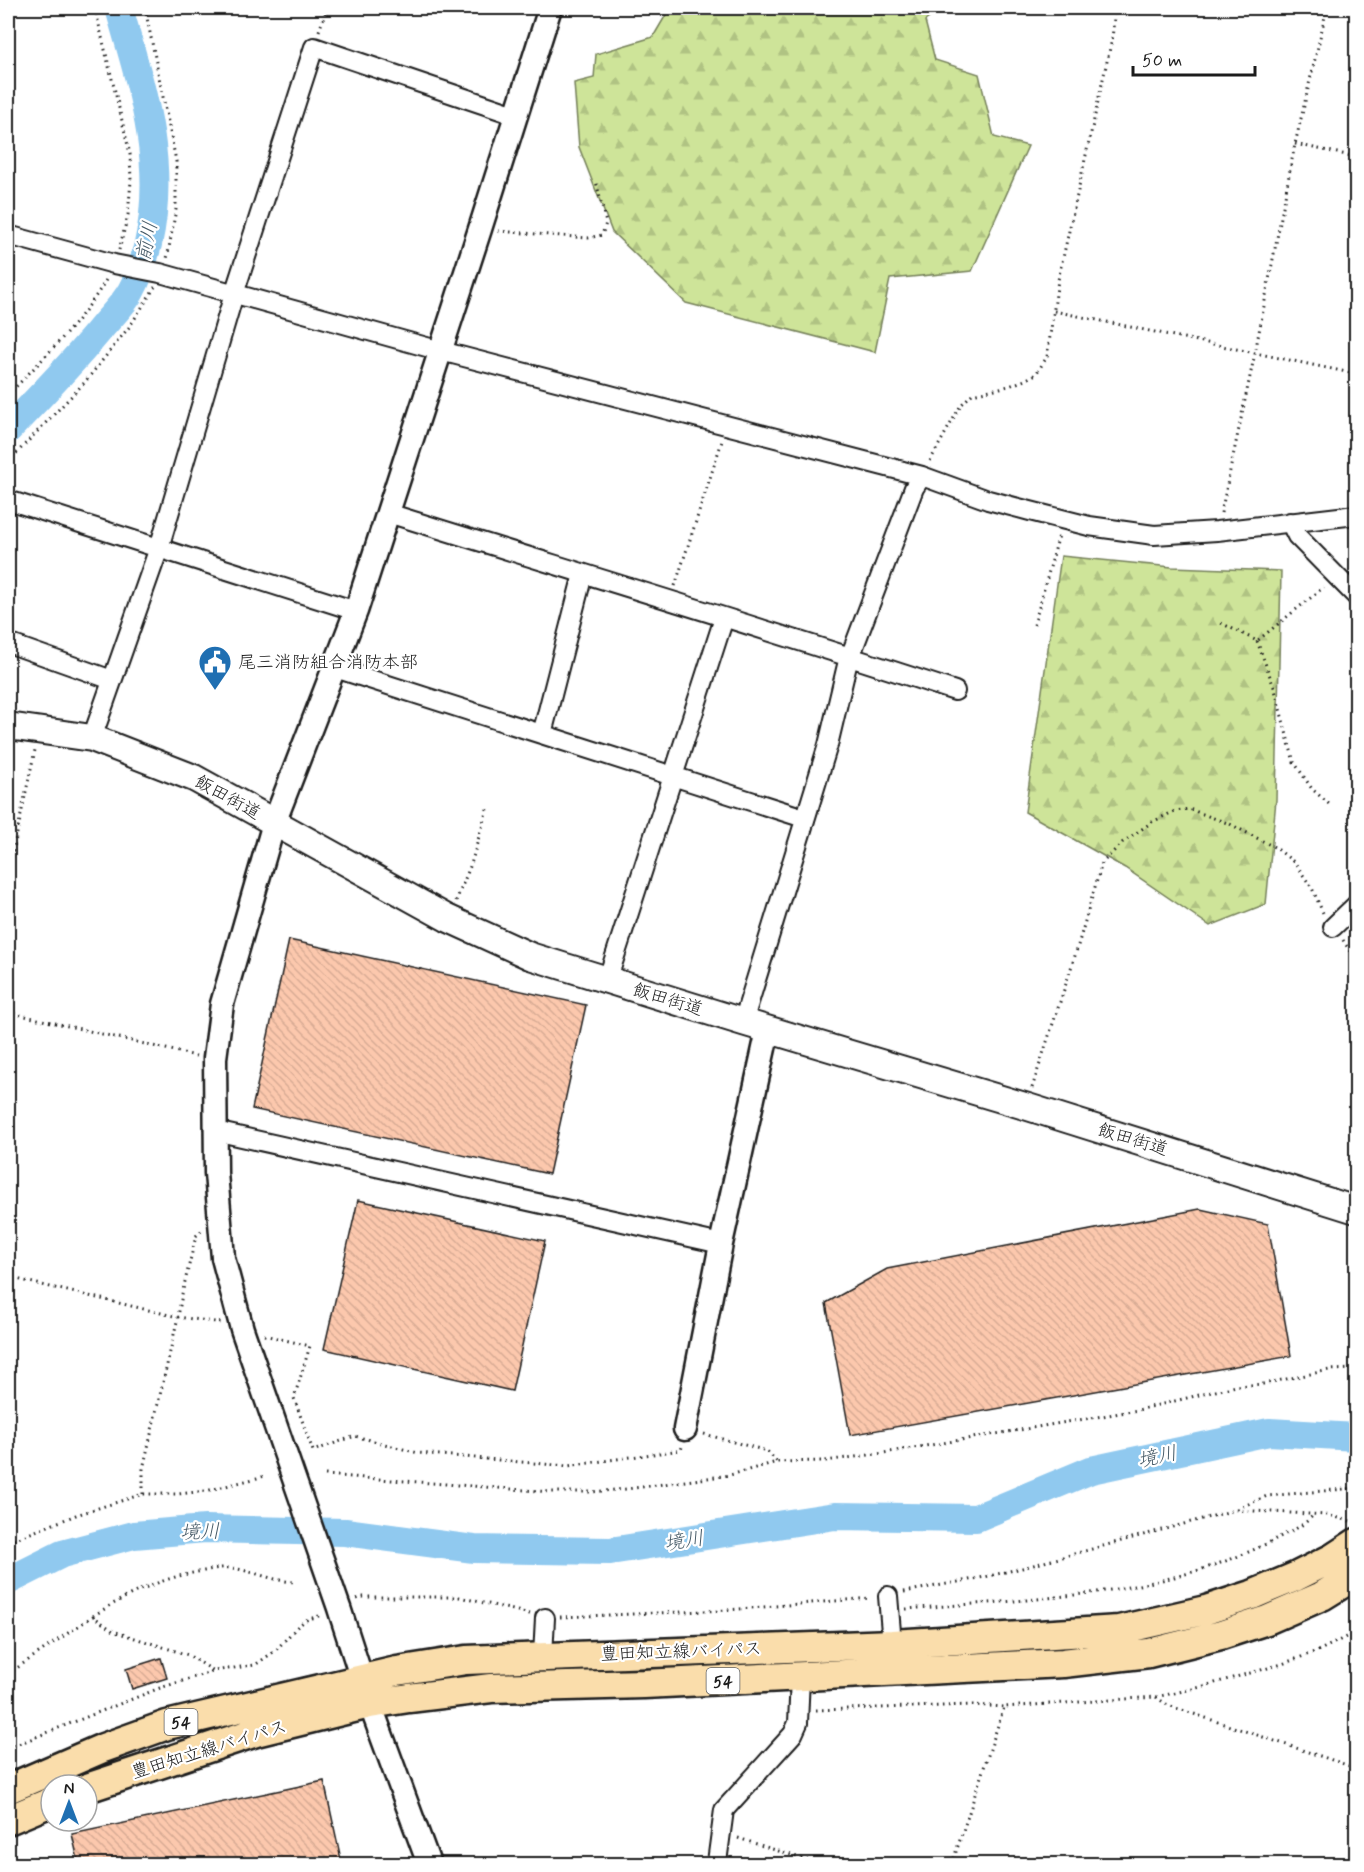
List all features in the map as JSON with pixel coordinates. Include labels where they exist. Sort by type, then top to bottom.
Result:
[{"type":"main road","name":"飯田街道","points":[[8,726],[92,738],[194,778],[447,918],[530,956],[768,1030],[1026,1106],[1356,1210]]},
{"type":"main road","name":"豊田知立線バイパス","points":[[99,1784],[256,1732],[366,1692],[397,1671],[466,1660],[892,1644],[1119,1630],[1206,1610],[1252,1595],[1295,1577],[1333,1558],[1353,1532]]},
{"type":"main road","name":"豊田知立線バイパス","points":[[8,1789],[103,1748],[167,1725],[366,1692],[409,1698],[491,1688],[800,1677],[1063,1663],[1149,1653],[1221,1635],[1267,1620],[1322,1596],[1356,1575]]},
{"type":"main road","points":[[8,1820],[39,1807]]},
{"type":"street","points":[[429,1864],[366,1692],[242,1329],[223,1258],[216,1173],[216,1058],[222,1004],[274,823],[356,611],[550,8]]},
{"type":"street","points":[[92,738],[159,548],[234,294],[314,47],[515,115]]},
{"type":"street","points":[[8,235],[160,273],[441,351],[921,476],[988,501],[1089,526],[1155,535],[1217,531],[1356,515]]},
{"type":"street","points":[[743,1022],[828,745],[847,665],[852,657],[914,488],[921,476]]},
{"type":"street","points":[[8,500],[356,611]]},
{"type":"street","points":[[388,513],[670,599],[955,691]]},
{"type":"street","points":[[1290,522],[1297,536],[1356,596]]},
{"type":"street","points":[[542,734],[583,574]]},
{"type":"street","points":[[607,981],[724,618]]},
{"type":"street","points":[[8,643],[112,680]]},
{"type":"street","points":[[335,668],[804,818]]},
{"type":"street","points":[[1333,927],[1356,905]]},
{"type":"street","points":[[686,1429],[721,1244],[768,1030]]},
{"type":"street","points":[[215,1131],[721,1244]]},
{"type":"street","points":[[888,1603],[892,1644]]},
{"type":"street","points":[[543,1656],[544,1618]]},
{"type":"street","points":[[715,1864],[724,1810],[793,1734],[798,1723],[800,1677]]},
{"type":"path","points":[[8,395],[56,346],[96,297],[117,264],[128,215],[130,154],[95,8]]},
{"type":"path","points":[[314,47],[327,8]]},
{"type":"path","points":[[921,476],[962,405],[972,394],[1009,386],[1036,374],[1047,357],[1058,280],[1112,39],[1115,8]]},
{"type":"path","points":[[1217,531],[1255,353],[1295,144],[1328,8]]},
{"type":"path","points":[[1295,144],[1356,157]]},
{"type":"path","points":[[480,229],[588,238],[602,235],[606,224],[596,181]]},
{"type":"path","points":[[1054,311],[1356,374]]},
{"type":"path","points":[[670,599],[727,425]]},
{"type":"path","points":[[1034,625],[1064,520]]},
{"type":"path","points":[[1257,641],[1337,577]]},
{"type":"path","points":[[1221,623],[1257,641],[1275,690],[1294,762],[1312,789],[1329,804]]},
{"type":"path","points":[[8,874],[40,730]]},
{"type":"path","points":[[447,918],[471,864],[487,809]]},
{"type":"path","points":[[1026,1106],[1074,959],[1102,863],[1136,832],[1166,814],[1183,809],[1194,810],[1230,824],[1276,848],[1295,863],[1312,888],[1319,906],[1356,961]]},
{"type":"path","points":[[8,1012],[189,1055],[216,1058]]},
{"type":"path","points":[[143,1494],[143,1469],[182,1294],[196,1236],[202,1230]]},
{"type":"path","points":[[8,1277],[178,1317],[223,1323],[310,1346],[294,1398],[313,1451],[355,1436],[418,1453],[567,1466],[681,1450],[686,1429],[767,1451],[777,1462]]},
{"type":"path","points":[[325,1475],[551,1492],[590,1492],[730,1475],[777,1462],[825,1461],[884,1453],[1138,1410],[1236,1386],[1263,1384],[1329,1370],[1356,1369]]},
{"type":"path","points":[[8,1542],[76,1515],[143,1494],[206,1491],[265,1476]]},
{"type":"path","points":[[888,1603],[909,1590],[985,1577],[1026,1567],[1235,1510],[1267,1496],[1356,1488]]},
{"type":"path","points":[[1235,1510],[1328,1515],[1353,1532]]},
{"type":"path","points":[[357,1599],[362,1597],[459,1597],[544,1618],[1083,1594],[1172,1577],[1215,1564],[1260,1547],[1307,1522],[1314,1514]]},
{"type":"path","points":[[8,1674],[93,1616],[148,1586],[184,1574],[233,1568],[280,1581],[295,1582]]},
{"type":"path","points":[[8,1748],[160,1688],[214,1671],[255,1665],[274,1651],[306,1620],[322,1615]]},
{"type":"path","points":[[93,1616],[113,1631],[188,1655],[214,1671]]},
{"type":"path","points":[[799,1711],[1004,1707],[1156,1696],[1197,1688],[1282,1664],[1320,1650],[1356,1632]]},
{"type":"path","points":[[1156,1696],[1176,1708],[1356,1768]]},
{"type":"path","points":[[952,1864],[1004,1707]]},
{"type":"path","points":[[721,1832],[819,1864]]},
{"type":"green space","points":[[670,8],[943,8],[925,21],[935,60],[979,74],[994,137],[1028,146],[972,271],[890,279],[875,352],[686,303],[612,232],[579,147],[574,83],[594,78],[596,54],[653,37]]},
{"type":"green space","points":[[1061,556],[1172,567],[1281,571],[1276,800],[1266,904],[1210,926],[1125,868],[1025,812]]},
{"type":"building","points":[[289,940],[586,1005],[549,1174],[252,1109]]},
{"type":"building","points":[[358,1200],[545,1241],[512,1391],[324,1349]]},
{"type":"building","points":[[1200,1209],[1268,1224],[1291,1356],[850,1435],[826,1303],[887,1269]]},
{"type":"building","points":[[161,1658],[167,1678],[132,1689],[126,1669]]},
{"type":"building","points":[[324,1781],[342,1864],[79,1864],[72,1834],[99,1833],[99,1828]]},
{"type":"waterway","name":"前川","points":[[8,430],[125,300],[136,280],[146,250],[153,214],[155,184],[153,154],[143,95],[119,8]]},
{"type":"waterway","name":"境川","points":[[8,1581],[62,1554],[134,1535],[205,1529],[345,1532],[474,1549],[610,1551],[835,1516],[976,1518],[1091,1470],[1269,1432],[1356,1437]]},
{"type":"place","name":"尾三消防組合消防本部","points":[[215,691]]}]
